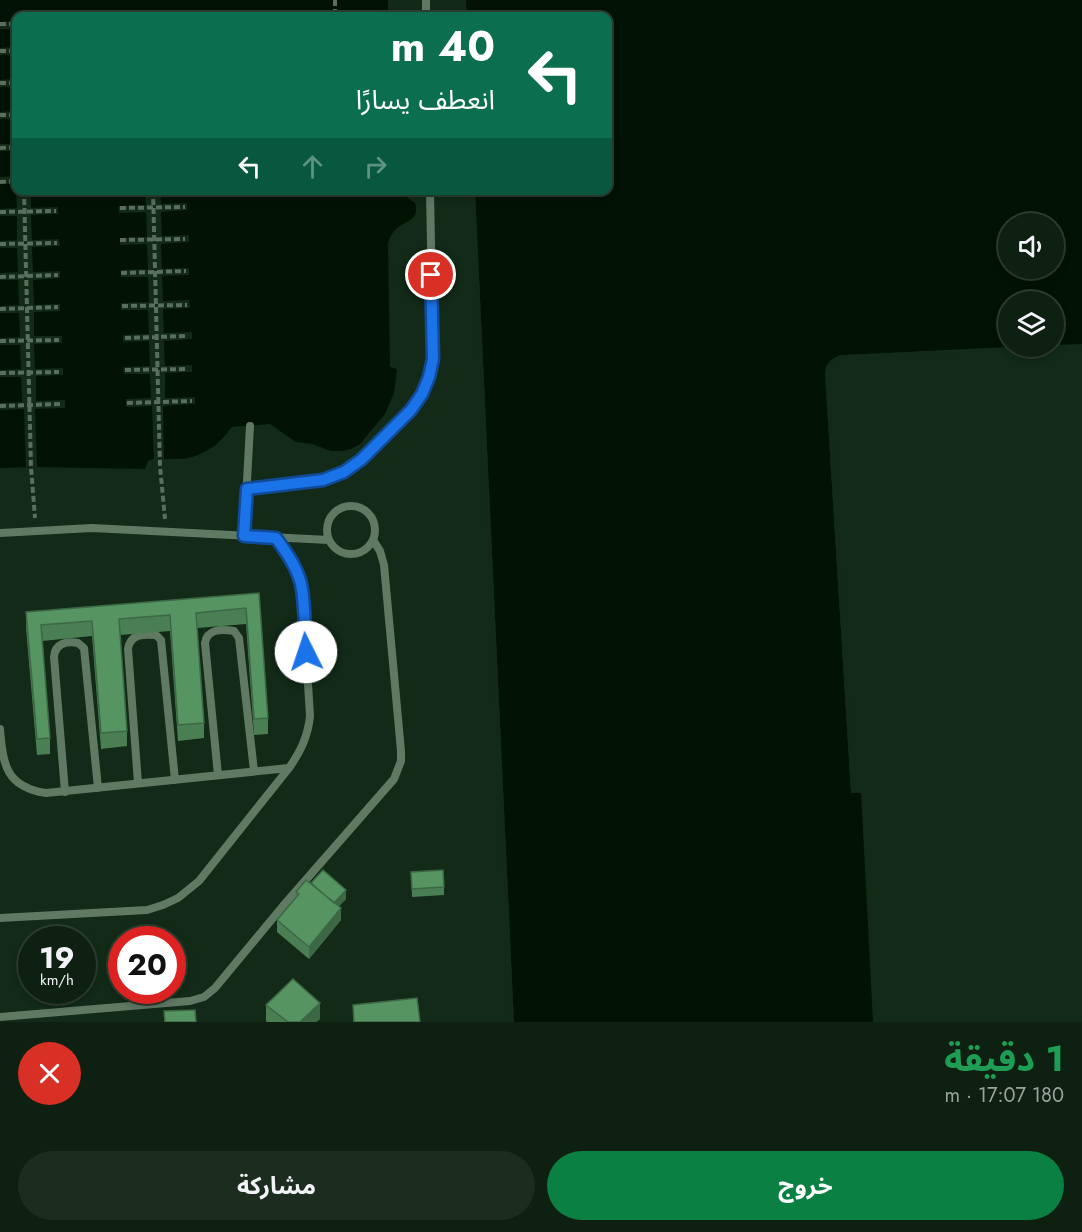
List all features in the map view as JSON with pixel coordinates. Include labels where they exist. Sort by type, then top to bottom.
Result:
[{"type":"lane","points":[[247,489],[323,480],[344,472],[370,451],[411,410],[422,394],[433,359],[430,195]]},
{"type":"lane","points":[[244,536],[250,426]]},
{"type":"lane","points":[[351,506],[361,508],[369,513],[374,522],[376,531],[373,540],[368,548],[360,553],[351,555],[342,553],[334,548],[329,540],[327,531],[329,521],[334,513],[342,508],[351,506]]},
{"type":"lane","points":[[0,533],[92,528],[329,540]]},
{"type":"lane","points":[[0,918],[147,910],[163,906],[178,898],[199,881],[297,757],[309,730],[310,716],[302,588],[293,563],[276,538]]},
{"type":"lane","points":[[0,1017],[190,1001],[204,997],[215,988],[394,779],[401,761],[401,752],[384,565],[380,551],[373,540]]},
{"type":"lane","points":[[218,775],[205,643],[207,635],[216,630],[234,631],[239,638],[254,771]]},
{"type":"lane","points":[[138,783],[128,649],[130,640],[137,636],[156,635],[161,640],[175,780]]},
{"type":"lane","points":[[65,792],[54,657],[56,648],[63,643],[78,643],[84,648],[98,788]]},
{"type":"lane","points":[[0,729],[3,762],[14,778],[23,786],[46,793],[289,768]]},
{"type":"path","points":[[24,195],[31,467],[35,531]]},
{"type":"path","points":[[153,195],[160,466],[166,532]]},
{"type":"path","points":[[120,208],[185,207]]},
{"type":"path","points":[[0,212],[56,211]]},
{"type":"path","points":[[120,240],[185,239]]},
{"type":"path","points":[[0,244],[57,243]]},
{"type":"path","points":[[121,273],[186,272]]},
{"type":"path","points":[[0,277],[57,275]]},
{"type":"path","points":[[122,306],[187,304]]},
{"type":"path","points":[[0,309],[58,307]]},
{"type":"path","points":[[125,338],[187,336]]},
{"type":"path","points":[[0,341],[59,340]]},
{"type":"path","points":[[125,370],[188,369]]},
{"type":"path","points":[[0,373],[59,372]]},
{"type":"path","points":[[127,403],[192,401]]},
{"type":"path","points":[[0,406],[60,404]]},
{"type":"shaded area","points":[[0,0],[388,0],[388,12],[12,12],[12,195],[403,195],[415,203],[416,209],[414,217],[395,230],[388,244],[390,367],[397,369],[394,393],[385,414],[360,444],[351,449],[331,451],[312,444],[296,442],[270,424],[232,427],[219,442],[203,453],[186,458],[165,459],[165,465],[154,466],[154,459],[148,461],[145,469],[0,468]]},
{"type":"shaded area","points":[[466,0],[1082,0],[1082,344],[1064,345],[1064,291],[998,291],[998,348],[844,355],[831,360],[825,373],[851,793],[861,793],[873,1022],[514,1022],[475,195],[612,195],[612,12],[467,12]]},
{"type":"pier","points":[[12,19],[12,29],[0,29],[0,22]]},
{"type":"pier","points":[[12,47],[12,55],[0,55],[0,48]]},
{"type":"pier","points":[[12,79],[12,87],[0,87],[0,80]]},
{"type":"pier","points":[[12,111],[12,119],[0,119],[0,112]]},
{"type":"pier","points":[[0,144],[12,144],[12,151],[0,151]]},
{"type":"pier","points":[[12,176],[12,184],[0,184],[0,177]]},
{"type":"pier","points":[[16,195],[31,195],[31,208],[58,207],[58,214],[31,215],[32,240],[59,239],[60,246],[32,247],[33,272],[60,271],[60,278],[33,280],[34,305],[60,304],[60,311],[34,312],[34,336],[62,336],[62,343],[34,344],[35,369],[63,368],[63,375],[36,376],[36,401],[65,400],[65,408],[35,409],[37,467],[26,467],[24,409],[0,410],[0,403],[22,402],[21,377],[0,377],[0,370],[21,369],[20,345],[0,345],[0,338],[20,337],[19,313],[0,313],[0,306],[19,305],[18,280],[0,280],[0,273],[18,272],[17,248],[0,248],[0,241],[17,240],[17,216],[0,216],[0,209],[17,208]]},
{"type":"pier","points":[[145,195],[160,195],[161,204],[187,203],[187,210],[161,212],[162,236],[189,235],[189,242],[161,244],[162,269],[189,268],[189,275],[162,276],[163,301],[189,300],[190,308],[163,309],[164,333],[192,332],[192,339],[164,341],[165,366],[192,365],[192,372],[165,373],[165,398],[195,397],[195,404],[163,406],[164,459],[186,459],[196,456],[215,446],[232,427],[227,439],[217,449],[197,459],[186,462],[167,462],[168,465],[154,466],[152,406],[126,407],[126,399],[151,398],[150,374],[124,374],[123,367],[150,366],[149,341],[123,342],[123,335],[149,334],[148,310],[121,310],[121,303],[149,302],[148,277],[121,277],[121,270],[148,269],[147,244],[120,245],[120,238],[147,237],[146,212],[119,213],[118,206],[146,205]]},
{"type":"pier","points":[[472,195],[475,195],[514,1022],[511,1022]]},
{"type":"pier","points":[[998,347],[998,350],[839,358],[829,367],[854,790],[861,790],[861,793],[851,793],[825,373],[826,366],[831,360],[844,355]]},
{"type":"building","points":[[259,593],[268,718],[254,719],[246,608],[196,613],[204,723],[178,725],[170,615],[119,619],[127,731],[101,733],[92,621],[41,625],[50,738],[37,739],[26,612]]},
{"type":"building","points":[[323,870],[346,890],[334,903],[311,883]]},
{"type":"building","points":[[443,870],[444,887],[412,889],[411,872]]},
{"type":"building","points":[[306,880],[341,908],[309,947],[277,920],[299,894],[296,892]]},
{"type":"building","points":[[293,979],[320,1003],[300,1022],[288,1022],[266,1005]]},
{"type":"building","points":[[417,998],[420,1022],[354,1022],[353,1005]]},
{"type":"building","points":[[195,1010],[196,1022],[165,1022],[164,1011]]},
{"type":"route","points":[[306,652],[302,588],[293,563],[276,538],[244,536],[247,489],[334,477],[354,466],[411,410],[422,394],[433,359],[431,275]]}]
